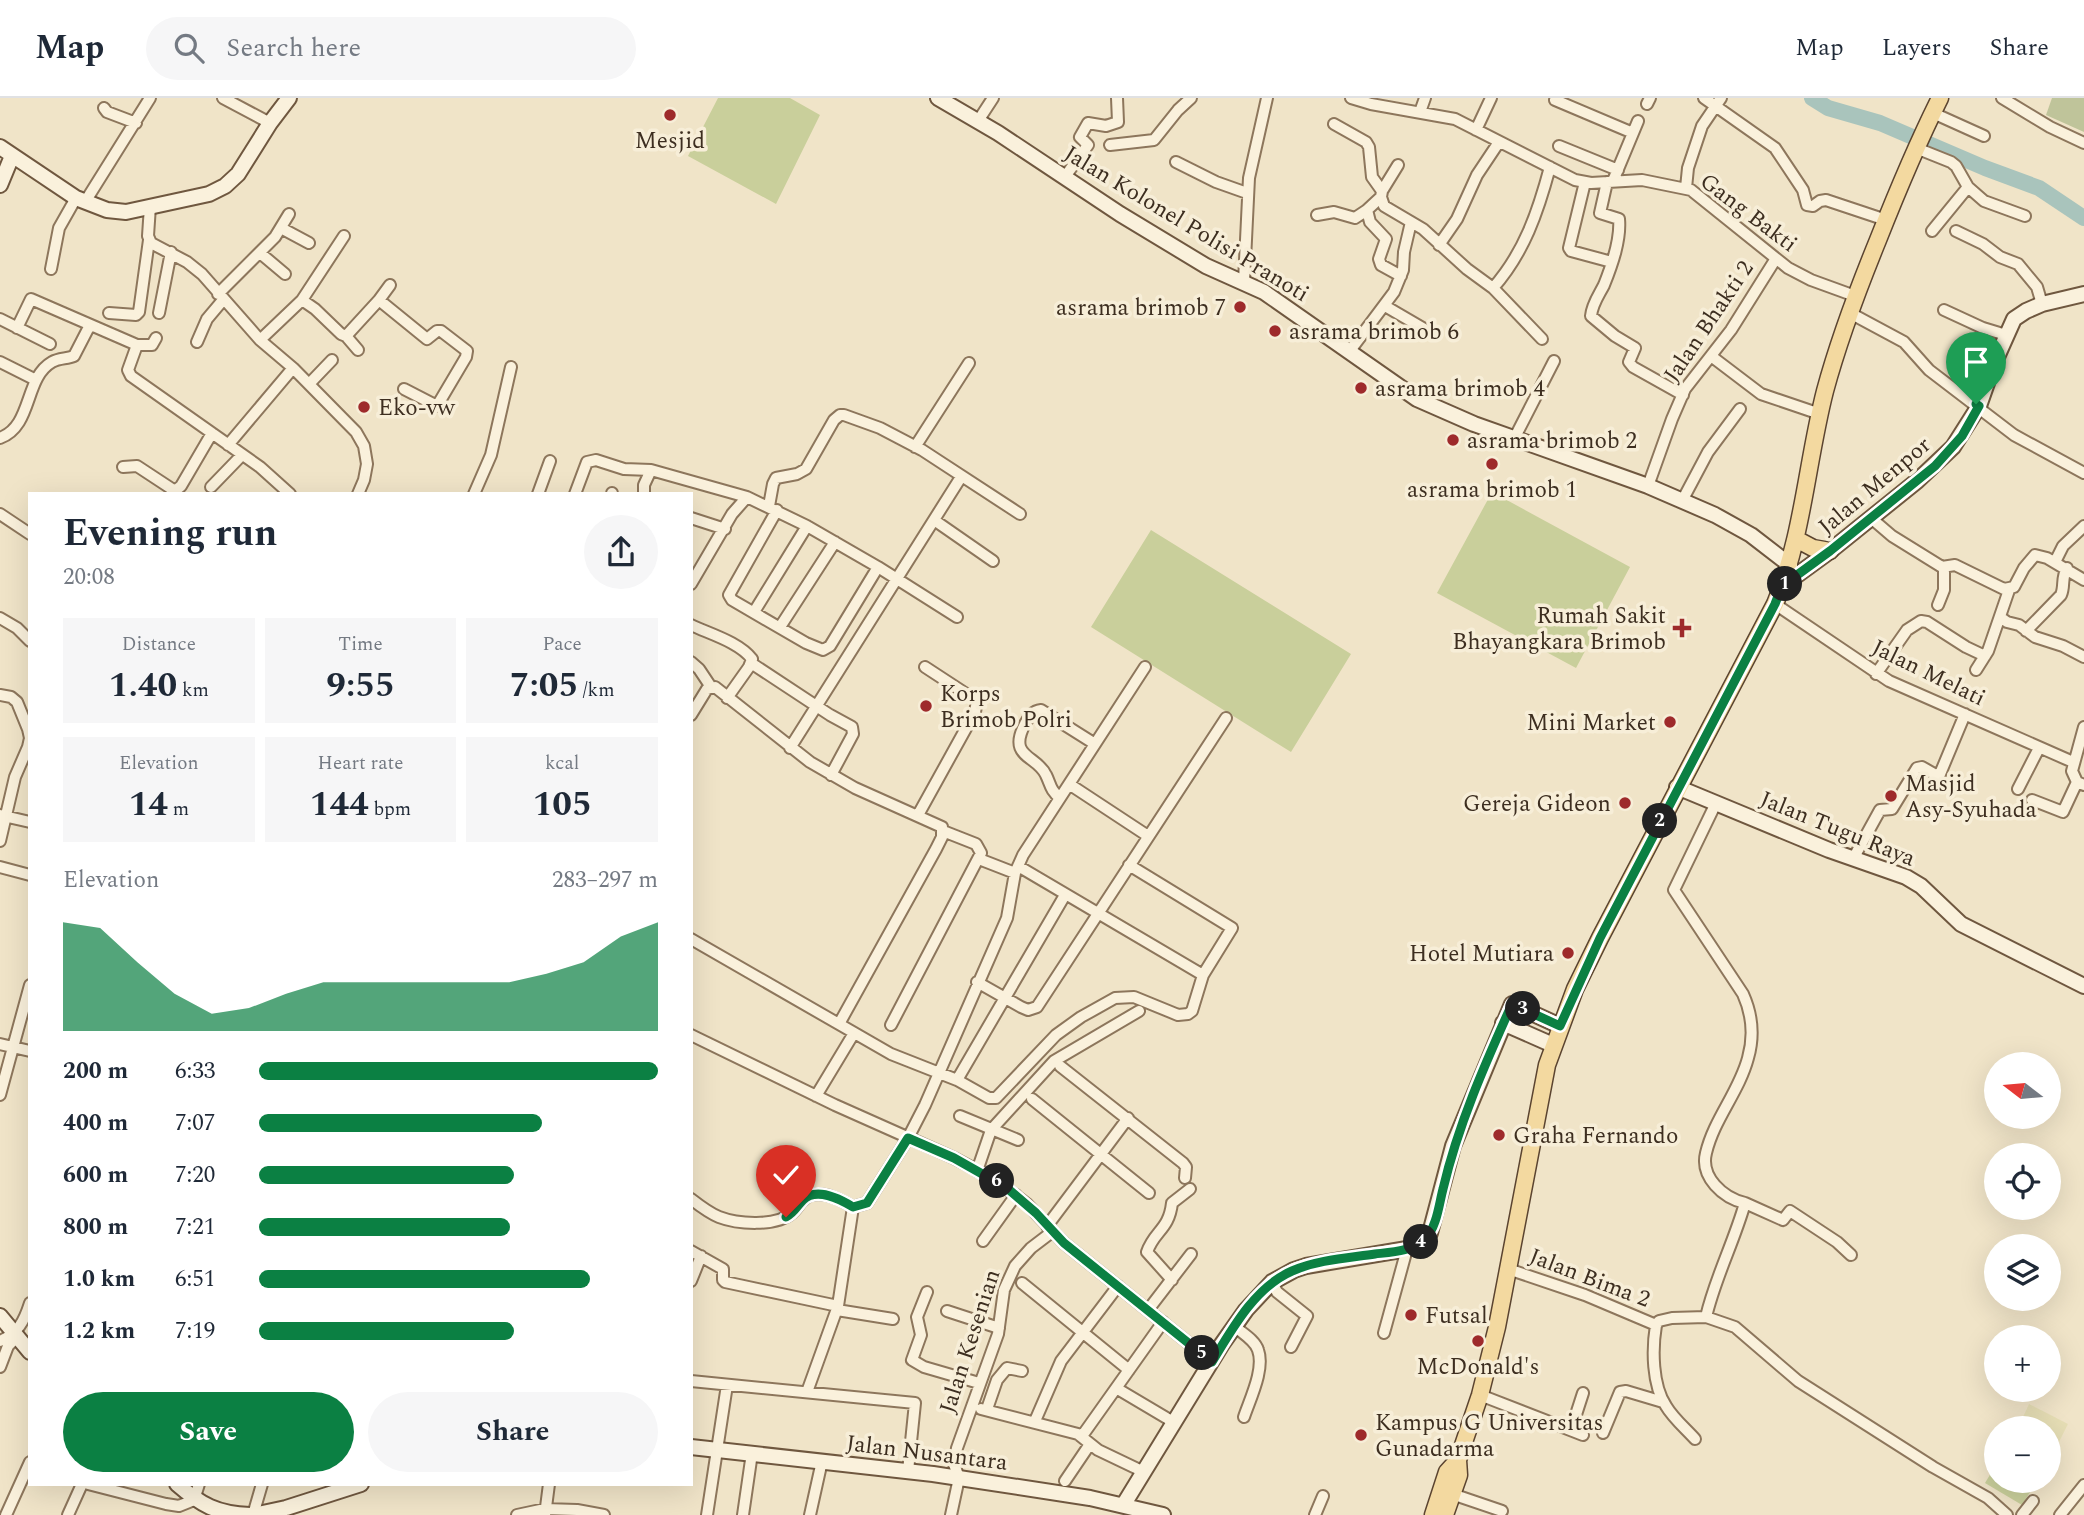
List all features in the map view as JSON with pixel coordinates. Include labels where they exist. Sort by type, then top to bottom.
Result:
[{"type":"main road","points":[[1445,1515],[1459,1475],[1458,1460],[1480,1395],[1508,1269],[1538,1101],[1553,1045],[1600,938],[1775,604],[1790,565],[1820,414],[1836,354],[1855,296],[1937,105]]},
{"type":"main road","points":[[1796,539],[1814,548],[1830,551]]},
{"type":"main road","points":[[1433,1515],[1447,1472],[1458,1460]]},
{"type":"street","points":[[51,269],[59,228],[136,123],[150,98]]},
{"type":"street","points":[[223,98],[270,123]]},
{"type":"street","name":"Jalan Kolonel Polisi Pranoti","points":[[938,98],[1206,266],[1264,292],[1417,398],[1474,424],[1648,486],[1682,501],[1751,534],[1790,565]]},
{"type":"street","points":[[978,121],[993,98]]},
{"type":"street","points":[[1064,178],[1088,145],[1080,136],[1088,123],[1106,126],[1118,122],[1117,98]]},
{"type":"street","points":[[1110,145],[1154,140],[1191,98]]},
{"type":"street","points":[[1244,281],[1247,193],[1267,98]]},
{"type":"street","name":"Gang Bakti","points":[[1351,98],[1378,106],[1455,119],[1584,185],[1613,177],[1686,188],[1697,194],[1775,260],[1811,280],[1855,296]]},
{"type":"street","points":[[1420,112],[1425,98]]},
{"type":"street","points":[[1476,130],[1491,98]]},
{"type":"street","points":[[1704,98],[1718,103],[1775,148],[1803,190],[1807,205],[1814,206],[1826,200],[1886,220]]},
{"type":"street","points":[[2003,98],[2050,127],[2084,143]]},
{"type":"street","points":[[0,147],[81,200],[118,212],[209,194],[225,186],[238,174],[285,99]]},
{"type":"street","points":[[1555,100],[1633,133]]},
{"type":"street","points":[[1686,188],[1688,168],[1702,126],[1718,103]]},
{"type":"street","points":[[1937,105],[1984,136]]},
{"type":"street","points":[[104,108],[136,123]]},
{"type":"street","points":[[1637,121],[1600,213],[1619,219],[1620,226],[1612,262],[1593,305],[1591,316],[1635,348],[1629,362],[1633,367],[1683,394]]},
{"type":"street","points":[[1334,124],[1367,142],[1372,177],[1384,206],[1423,229],[1493,288],[1542,340]]},
{"type":"street","points":[[1920,141],[1956,166],[1968,187],[1984,201],[2025,216]]},
{"type":"street","points":[[1439,245],[1457,219],[1477,175],[1499,142]]},
{"type":"street","points":[[1559,146],[1613,177]]},
{"type":"street","points":[[0,185],[12,156]]},
{"type":"street","points":[[1176,162],[1216,182],[1247,193]]},
{"type":"street","points":[[1317,215],[1334,212],[1355,218],[1367,211],[1381,194],[1398,165]]},
{"type":"street","points":[[1493,288],[1511,265],[1533,225],[1550,167]]},
{"type":"street","points":[[1584,185],[1569,249],[1608,261]]},
{"type":"street","points":[[1932,231],[1968,187]]},
{"type":"street","points":[[109,313],[136,315],[139,312],[149,240],[150,206]]},
{"type":"street","points":[[1367,211],[1370,222],[1385,239],[1379,259],[1381,265],[1401,276]]},
{"type":"street","points":[[197,342],[221,297],[281,228],[289,214]]},
{"type":"street","points":[[1349,352],[1385,306],[1401,276],[1411,222]]},
{"type":"street","points":[[281,228],[309,243]]},
{"type":"street","points":[[1956,231],[1983,244],[2000,257],[2018,264],[2037,287],[2042,304]]},
{"type":"street","points":[[260,340],[302,300],[344,236]]},
{"type":"street","points":[[149,240],[202,274],[260,340],[293,368],[361,438],[367,456],[367,468],[359,492]]},
{"type":"street","points":[[159,313],[171,253]]},
{"type":"street","points":[[260,253],[285,274]]},
{"type":"street","name":"Jalan Bhakti 2","points":[[1648,486],[1683,394],[1731,330],[1775,260]]},
{"type":"street","points":[[346,336],[390,285]]},
{"type":"street","name":"Jalan Menpor","points":[[1782,586],[1830,551],[1945,456],[1962,436],[1979,406],[2006,335],[2019,314],[2042,304],[2084,294]]},
{"type":"street","points":[[17,328],[31,299],[137,345],[152,345],[156,338]]},
{"type":"street","points":[[302,300],[346,336],[358,350]]},
{"type":"street","points":[[379,300],[425,338],[441,331],[467,351],[437,406],[404,389]]},
{"type":"street","points":[[1385,306],[1433,334]]},
{"type":"street","points":[[1944,310],[1983,328],[2006,335]]},
{"type":"street","points":[[1850,313],[1904,342],[1929,370],[2014,435],[2084,473]]},
{"type":"street","points":[[0,319],[50,344]]},
{"type":"street","points":[[0,438],[18,425],[36,380],[46,366],[54,360],[74,356],[90,325]]},
{"type":"street","points":[[137,345],[128,373],[271,475],[288,492]]},
{"type":"street","points":[[1711,356],[1761,394],[1820,414]]},
{"type":"street","points":[[309,384],[332,360]]},
{"type":"street","points":[[1514,439],[1554,361]]},
{"type":"street","points":[[0,362],[36,380]]},
{"type":"street","points":[[915,446],[969,363]]},
{"type":"street","points":[[475,492],[491,455],[511,367]]},
{"type":"street","points":[[228,445],[293,368]]},
{"type":"street","points":[[1682,501],[1708,452],[1740,409]]},
{"type":"street","points":[[878,567],[827,648],[816,648],[732,600],[729,595],[773,508],[773,484],[776,478],[797,474],[806,468],[834,420],[840,415],[880,428],[915,446],[1020,514]]},
{"type":"street","points":[[122,467],[137,466],[173,492],[188,474],[212,433]]},
{"type":"street","points":[[211,487],[242,455]]},
{"type":"street","points":[[576,492],[584,466],[591,460],[624,469],[651,470],[747,497],[807,526],[957,617]]},
{"type":"street","points":[[539,492],[550,461]]},
{"type":"street","points":[[644,492],[644,485],[651,470]]},
{"type":"street","points":[[790,748],[961,477]]},
{"type":"street","points":[[693,581],[732,514],[747,497]]},
{"type":"street","points":[[0,514],[28,533]]},
{"type":"street","points":[[1871,518],[1892,536],[1943,567],[1955,565],[2009,590]]},
{"type":"street","points":[[693,519],[725,530]]},
{"type":"street","points":[[934,520],[993,561]]},
{"type":"street","points":[[754,612],[807,526]]},
{"type":"street","points":[[2055,562],[2067,542],[2084,526]]},
{"type":"street","points":[[780,627],[835,542]]},
{"type":"street","points":[[1976,670],[1985,656],[2009,590],[2014,587],[2035,555],[2055,562],[2084,580]]},
{"type":"street","points":[[1938,605],[1945,585],[1943,567]]},
{"type":"street","points":[[2026,631],[2061,595],[2064,589],[2062,579],[2067,569]]},
{"type":"street","name":"Jalan Melati","points":[[1775,604],[1876,674],[2073,762]]},
{"type":"street","points":[[2000,617],[2019,625],[2035,637],[2063,646],[2084,657]]},
{"type":"street","points":[[0,618],[17,628],[28,639]]},
{"type":"street","points":[[1876,674],[1907,630],[1921,621],[1985,656]]},
{"type":"street","points":[[693,626],[747,653],[752,659],[727,698]]},
{"type":"street","points":[[751,663],[854,729],[831,775]]},
{"type":"street","points":[[693,664],[711,687],[790,748],[831,775],[938,824],[943,831],[980,848],[979,859],[891,1025]]},
{"type":"street","points":[[918,816],[975,712],[977,701],[925,667]]},
{"type":"street","points":[[693,1200],[718,1217],[749,1223],[771,1221],[789,1215],[804,1198],[814,1194],[839,1198],[853,1207],[867,1203],[908,1138],[939,1073],[1007,918],[1017,870],[1145,667]]},
{"type":"street","points":[[693,711],[703,693],[711,687]]},
{"type":"street","points":[[0,695],[11,697],[17,702],[28,729]]},
{"type":"street","points":[[1060,798],[1052,791],[1045,771],[1028,759],[1021,749],[1022,731],[1028,718],[1033,712],[1041,710],[1095,744]]},
{"type":"street","points":[[1853,859],[1878,812],[1883,808],[1891,809],[1917,768],[1922,767],[1935,775],[1940,774],[1965,714]]},
{"type":"street","points":[[977,982],[1028,1010],[1037,1007],[1226,718]]},
{"type":"street","points":[[2032,800],[2063,812],[2080,784],[2072,774],[2084,727]]},
{"type":"street","points":[[0,841],[3,816],[28,747]]},
{"type":"street","points":[[2018,789],[2039,748]]},
{"type":"street","points":[[1069,784],[1148,836]]},
{"type":"street","name":"Jalan Tugu Raya","points":[[1677,787],[1853,859],[1906,877],[1921,886],[1961,923],[2084,986]]},
{"type":"street","points":[[1716,803],[1674,890],[1740,987],[1749,1009],[1751,1038],[1746,1066],[1709,1144],[1705,1158],[1710,1175],[1723,1195],[1783,1220],[1790,1211],[1838,1242],[1851,1255]]},
{"type":"street","points":[[3,816],[28,822]]},
{"type":"street","points":[[839,1024],[936,849],[943,831]]},
{"type":"street","points":[[979,859],[1017,870],[1098,912],[1203,975]]},
{"type":"street","points":[[693,940],[891,1054],[957,1080],[989,1098],[996,1098],[1056,1035],[1115,998],[1134,997],[1183,1016],[1192,1011],[1203,975],[1232,928],[1129,865]]},
{"type":"street","points":[[0,867],[28,874]]},
{"type":"street","points":[[957,1080],[1003,997],[1065,895]]},
{"type":"street","points":[[0,1095],[28,992]]},
{"type":"street","points":[[1124,1504],[1234,1326],[1272,1282],[1294,1270],[1315,1264],[1407,1249],[1424,1240],[1434,1223],[1453,1146],[1512,1004],[1560,1026]]},
{"type":"street","points":[[977,1171],[991,1130],[1054,1061],[1139,1011]]},
{"type":"street","points":[[1503,1023],[1553,1045]]},
{"type":"street","points":[[816,1096],[853,1032]]},
{"type":"street","points":[[693,1036],[977,1171],[1016,1195],[1064,1243],[1212,1362]]},
{"type":"street","points":[[0,1044],[28,1051]]},
{"type":"street","points":[[1060,1066],[1184,1163],[1187,1184],[1172,1203],[1169,1219],[1147,1249],[1149,1256],[1172,1280]]},
{"type":"street","points":[[1032,1099],[1149,1194]]},
{"type":"street","points":[[960,1116],[1018,1140]]},
{"type":"street","name":"Jalan Kesenian","points":[[951,1515],[960,1478],[954,1464],[955,1456],[999,1328],[1002,1298],[1014,1266],[1050,1229],[1128,1118]]},
{"type":"street","points":[[983,1241],[1016,1195]]},
{"type":"street","points":[[1706,1317],[1745,1203]]},
{"type":"street","points":[[807,1392],[837,1308],[853,1207]]},
{"type":"street","points":[[1384,1333],[1407,1249]]},
{"type":"street","points":[[696,1253],[723,1269],[725,1282],[893,1320]]},
{"type":"street","points":[[1148,1310],[1191,1254]]},
{"type":"street","name":"Jalan Bima 2","points":[[1508,1269],[1585,1295],[1656,1325]]},
{"type":"street","points":[[1272,1282],[1277,1292],[1307,1316],[1291,1347]]},
{"type":"street","points":[[1022,1283],[1129,1370]]},
{"type":"street","points":[[1035,1421],[1061,1361],[1118,1286]]},
{"type":"street","points":[[928,1292],[917,1317],[921,1335],[912,1360],[918,1365],[979,1383]]},
{"type":"street","points":[[0,1367],[28,1309]]},
{"type":"street","points":[[947,1311],[999,1328]]},
{"type":"street","points":[[0,1316],[28,1350]]},
{"type":"street","points":[[1695,1439],[1663,1402],[1658,1387],[1655,1360],[1656,1325],[1659,1321],[1706,1317],[1735,1326],[1798,1381],[1988,1498],[2007,1515]]},
{"type":"street","points":[[1065,1481],[1116,1388],[1163,1322]]},
{"type":"street","points":[[1234,1326],[1249,1338],[1259,1351],[1259,1368],[1244,1417]]},
{"type":"street","points":[[0,1341],[16,1336]]},
{"type":"street","points":[[1022,1371],[1007,1368],[997,1380],[984,1409],[1035,1421],[1086,1440],[1098,1450],[1143,1472]]},
{"type":"street","points":[[693,1381],[915,1403],[908,1471]]},
{"type":"street","points":[[707,1515],[727,1385]]},
{"type":"street","points":[[1116,1388],[1175,1423]]},
{"type":"street","points":[[1603,1433],[1620,1392],[1626,1391],[1663,1402]]},
{"type":"street","points":[[1572,1430],[1583,1393]]},
{"type":"street","points":[[1480,1395],[1583,1435]]},
{"type":"street","name":"Jalan Nusantara","points":[[693,1447],[960,1478],[1124,1504],[1157,1514]]},
{"type":"street","points":[[743,1515],[752,1453]]},
{"type":"street","points":[[810,1515],[822,1461]]},
{"type":"street","points":[[6,1515],[28,1466]]},
{"type":"street","points":[[2060,1515],[2084,1485]]},
{"type":"street","points":[[68,1515],[81,1486]]},
{"type":"street","points":[[96,1486],[179,1506],[194,1500]]},
{"type":"street","points":[[179,1486],[194,1500],[215,1512],[259,1514],[354,1486]]},
{"type":"street","points":[[194,1500],[198,1486]]},
{"type":"street","points":[[259,1514],[262,1486]]},
{"type":"street","points":[[545,1512],[549,1486]]},
{"type":"street","points":[[1452,1494],[1502,1511]]},
{"type":"street","points":[[1314,1515],[1323,1496]]},
{"type":"street","points":[[2071,1499],[2084,1506]]},
{"type":"street","points":[[2022,1515],[2033,1501]]},
{"type":"street","points":[[517,1515],[545,1512],[604,1515]]},
{"type":"shaded area","points":[[2029,1404],[2052,1416],[2024,1416]]},
{"type":"shaded area","points":[[2061,1420],[2068,1424],[2061,1438]]},
{"type":"green space","points":[[718,98],[790,98],[820,115],[776,204],[688,156]]},
{"type":"green space","points":[[2052,98],[2084,98],[2084,132],[2046,115]]},
{"type":"green space","points":[[1492,492],[1630,567],[1576,668],[1437,593]]},
{"type":"green space","points":[[1151,530],[1351,654],[1291,752],[1091,627]]},
{"type":"green space","points":[[2002,1493],[2030,1493],[2022,1505]]},
{"type":"waterway","points":[[1812,98],[1828,108],[1880,123],[2039,188],[2084,218]]},
{"type":"place","name":"Mesjid","points":[[670,115]]},
{"type":"place","name":"asrama brimob 7","points":[[1240,307]]},
{"type":"place","name":"asrama brimob 6","points":[[1275,331]]},
{"type":"place","name":"asrama brimob 4","points":[[1361,388]]},
{"type":"place","name":"Eko-vw","points":[[364,407]]},
{"type":"place","name":"asrama brimob 2","points":[[1453,440]]},
{"type":"place","name":"asrama brimob 1","points":[[1492,464]]},
{"type":"place","name":"Rumah Sakit Bhayangkara Brimob","points":[[1682,628]]},
{"type":"place","name":"Korps Brimob Polri","points":[[926,706]]},
{"type":"place","name":"Mini Market","points":[[1670,722]]},
{"type":"place","name":"Masjid Asy-Syuhada","points":[[1891,796]]},
{"type":"place","name":"Gereja Gideon","points":[[1625,803]]},
{"type":"place","name":"Hotel Mutiara","points":[[1568,953]]},
{"type":"place","name":"Graha Fernando","points":[[1499,1135]]},
{"type":"place","name":"Futsal","points":[[1411,1315]]},
{"type":"place","name":"McDonald's","points":[[1478,1341]]},
{"type":"place","name":"Kampus G Universitas Gunadarma","points":[[1361,1435]]},
{"type":"route","points":[[786,1217],[804,1198],[814,1194],[839,1198],[853,1207],[867,1203],[908,1138],[954,1158],[1007,1188],[1027,1204],[1064,1243],[1212,1362],[1246,1310],[1280,1277],[1294,1270],[1325,1262],[1407,1249],[1424,1240],[1434,1223],[1453,1146],[1512,1004],[1560,1026],[1600,938],[1782,586],[1935,466],[1962,436],[1979,406],[1976,404]]}]
